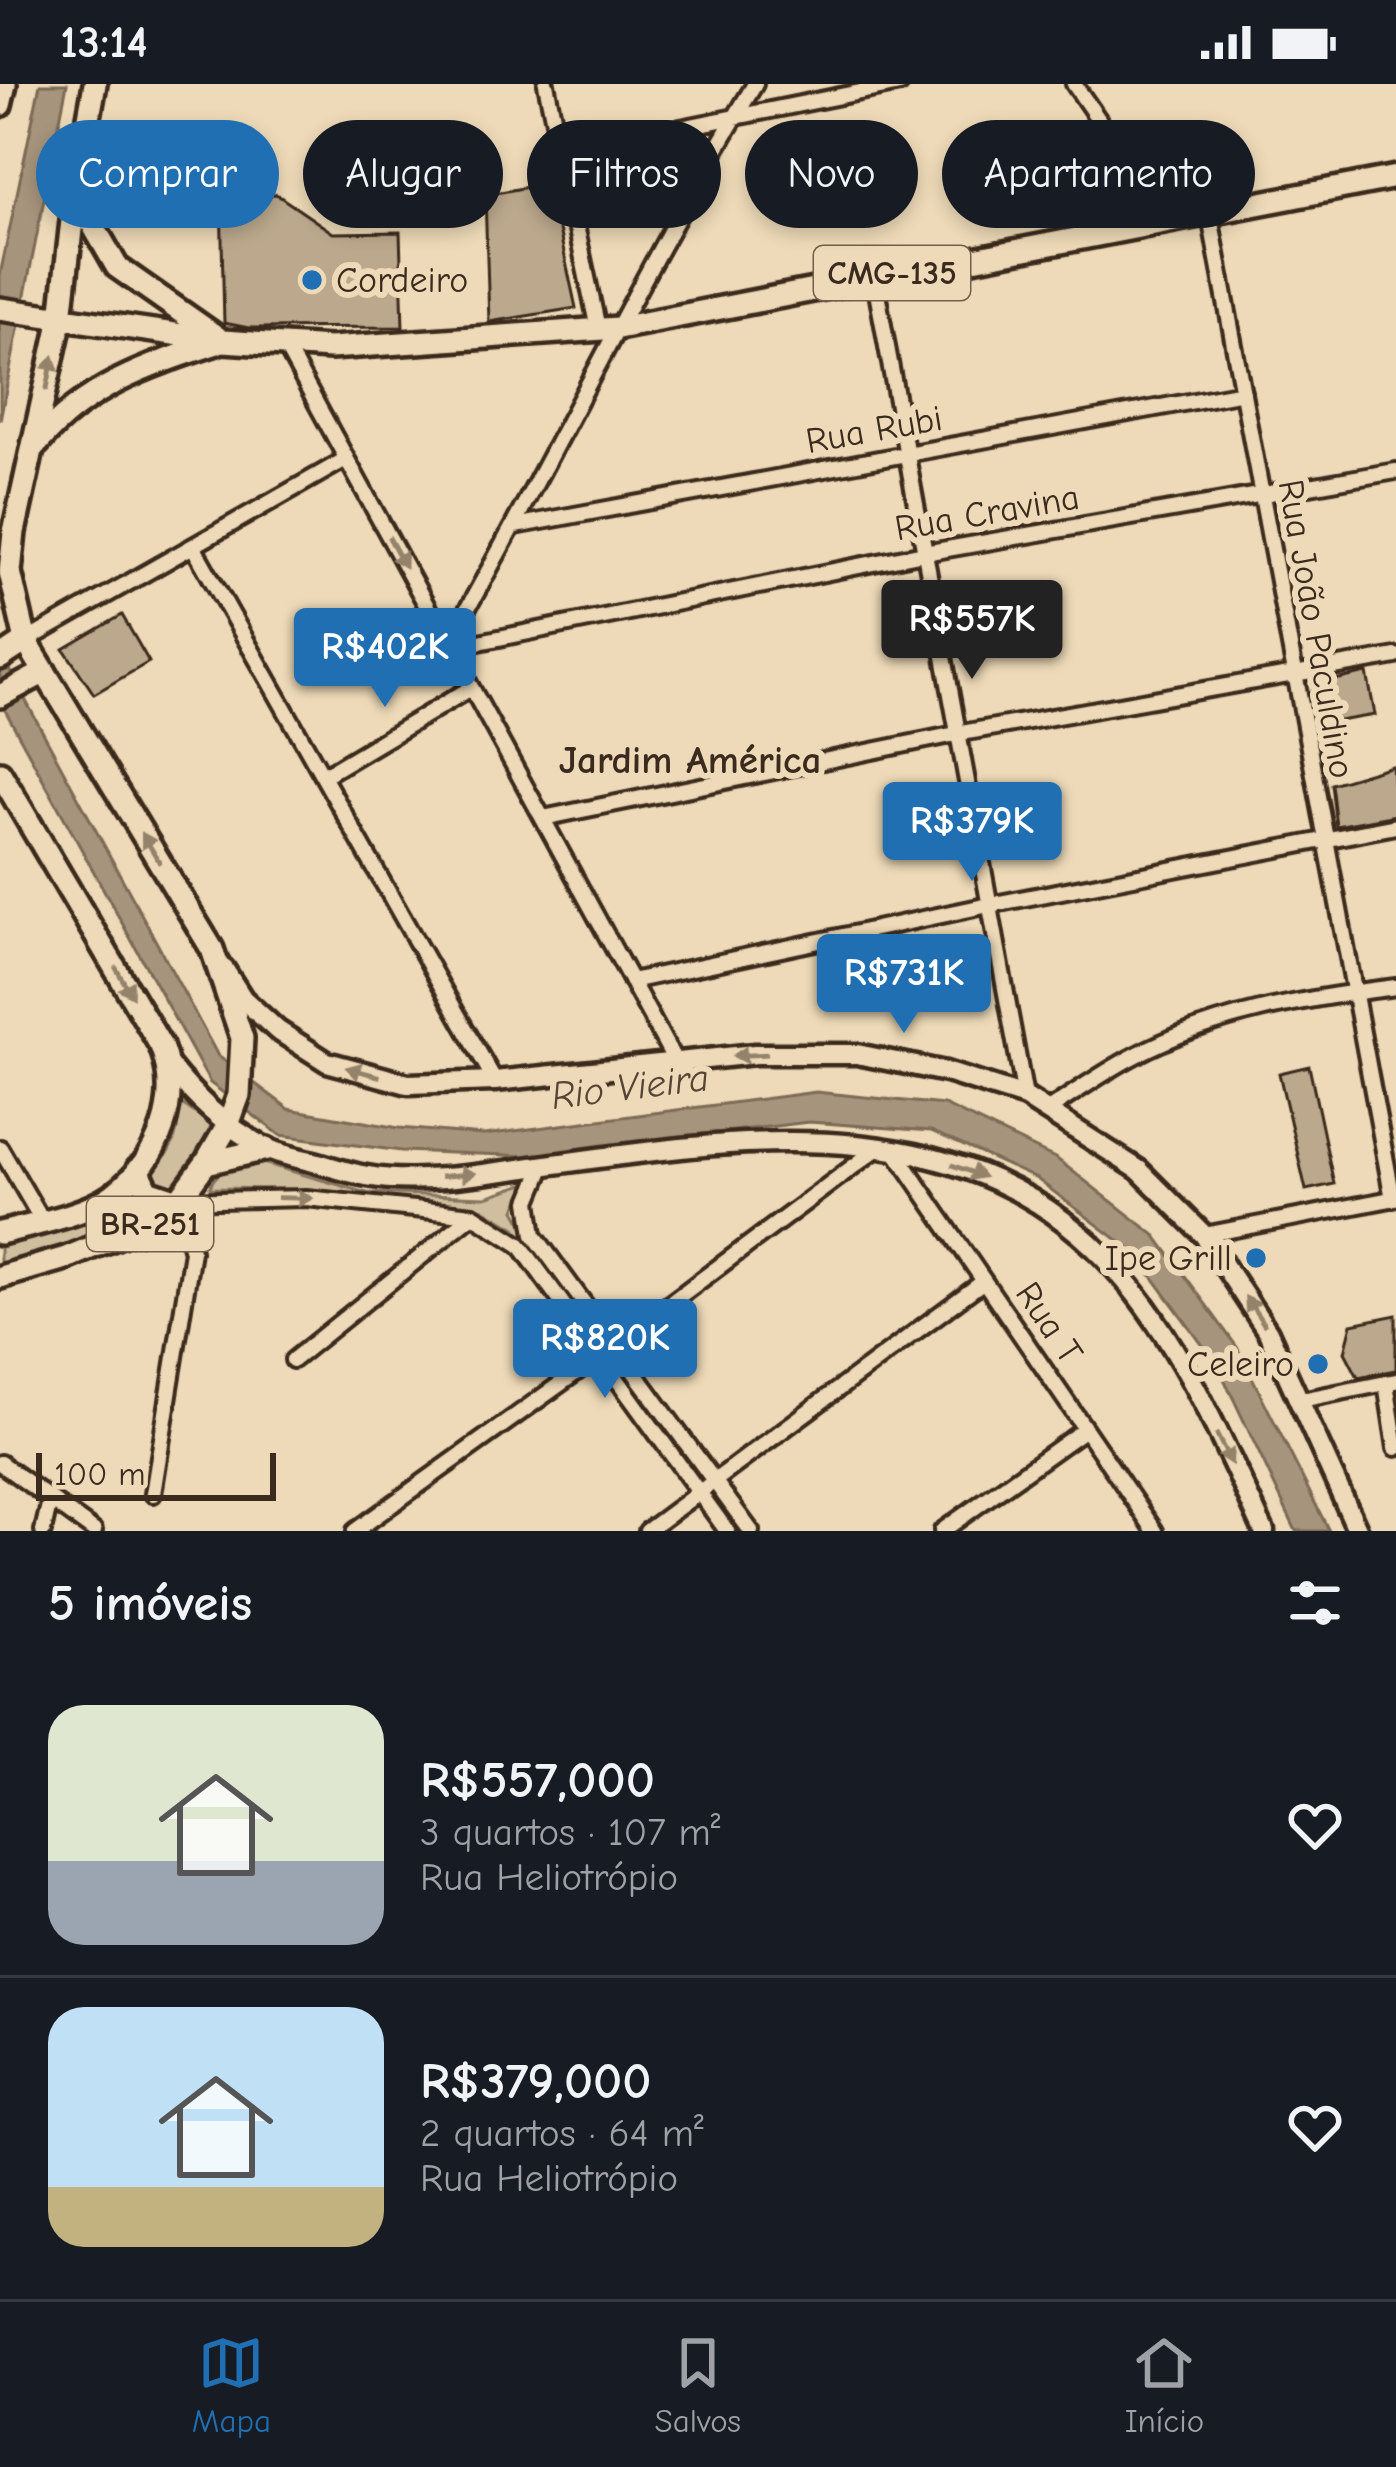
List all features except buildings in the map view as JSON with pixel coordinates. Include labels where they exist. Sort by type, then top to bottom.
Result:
[{"type":"main road","points":[[0,105],[4,84]]},
{"type":"main road","name":"BR-251","points":[[88,120],[95,84]]},
{"type":"main road","name":"CMG-135","points":[[1255,203],[1396,177]]},
{"type":"main road","name":"BR-251","points":[[0,1277],[136,1232],[158,1220],[206,1163],[239,1095],[242,1038],[212,949],[39,676],[14,649],[10,572],[14,532],[61,318],[71,228]]},
{"type":"main road","points":[[95,228],[117,267],[223,341]]},
{"type":"main road","name":"CMG-135","points":[[0,308],[223,341],[331,348],[608,328],[1121,228]]},
{"type":"main road","points":[[36,446],[84,398],[134,371],[223,341]]},
{"type":"main road","points":[[0,696],[39,676]]},
{"type":"main road","points":[[0,773],[168,1064],[200,1103],[267,1149],[370,1177],[441,1177],[673,1148],[812,1139],[887,1147],[973,1171],[1023,1196],[1070,1228],[1117,1271],[1170,1343],[1264,1531]]},
{"type":"main road","points":[[212,949],[243,999],[277,1030],[327,1062],[408,1084],[495,1081],[755,1054],[857,1054],[946,1072],[1025,1097],[1139,1170],[1204,1235],[1268,1332],[1358,1531]]},
{"type":"main road","name":"BR-251","points":[[0,1233],[112,1196],[138,1169],[160,1135],[169,1110],[168,1064]]},
{"type":"main road","points":[[206,1163],[267,1149]]},
{"type":"main road","points":[[138,1169],[148,1190],[178,1201]]},
{"type":"main road","points":[[112,1196],[135,1213],[136,1232]]},
{"type":"street","points":[[546,84],[554,120]]},
{"type":"street","points":[[448,646],[515,526],[608,328],[755,84]]},
{"type":"street","points":[[720,120],[901,84]]},
{"type":"street","points":[[1073,84],[1098,120]]},
{"type":"street","points":[[581,228],[608,328]]},
{"type":"street","name":"Rua João Paculdino","points":[[1212,228],[1395,1198]]},
{"type":"street","points":[[874,276],[1025,1097]]},
{"type":"street","points":[[285,346],[675,1061]]},
{"type":"street","name":"Rua Rubi","points":[[515,526],[1244,392]]},
{"type":"street","points":[[14,649],[346,459]]},
{"type":"street","name":"Rua Cravina","points":[[448,646],[924,554],[1396,471]]},
{"type":"street","points":[[194,548],[495,1081]]},
{"type":"street","points":[[543,818],[956,734],[1396,656]]},
{"type":"street","points":[[325,775],[471,688]]},
{"type":"street","points":[[631,981],[1396,826]]},
{"type":"street","points":[[1048,1109],[1120,1064],[1184,1034],[1262,1009],[1396,987]]},
{"type":"street","points":[[355,1531],[887,1147]]},
{"type":"street","name":"Rua T","points":[[887,1147],[1155,1531]]},
{"type":"street","points":[[0,1148],[43,1222]]},
{"type":"street","points":[[544,1165],[529,1201],[534,1234],[751,1531]]},
{"type":"street","points":[[153,1494],[192,1251],[178,1201],[306,1198],[473,1215],[520,1245],[728,1531]]},
{"type":"street","points":[[1204,1235],[1395,1198]]},
{"type":"street","points":[[293,1360],[473,1215]]},
{"type":"street","points":[[647,1531],[984,1281]]},
{"type":"street","points":[[1301,1400],[1391,1382],[1396,1448]]},
{"type":"street","points":[[943,1531],[1085,1429]]},
{"type":"street","points":[[0,1463],[94,1531]]},
{"type":"street","points":[[43,1531],[50,1500]]},
{"type":"shaded area","points":[[40,84],[67,84],[60,120],[36,120],[38,228],[0,420],[0,275]]},
{"type":"shaded area","name":"Rio Vieira","points":[[0,653],[218,1056],[289,1109],[399,1128],[484,1135],[816,1092],[944,1105],[1057,1159],[1156,1236],[1237,1347],[1329,1531],[1296,1531],[1218,1366],[1135,1253],[1037,1179],[931,1131],[809,1122],[527,1156],[401,1151],[280,1135],[210,1083],[0,701]]},
{"type":"shaded area","points":[[179,1102],[215,1127],[192,1171],[148,1216],[132,1198],[172,1145]]},
{"type":"shaded area","points":[[244,1163],[263,1163],[367,1193],[486,1197],[527,1183],[515,1210],[536,1248],[515,1228],[483,1209],[289,1189],[210,1188],[219,1174]]},
{"type":"shaded area","points":[[116,1208],[122,1210],[127,1223],[60,1251],[0,1265],[0,1247]]},
{"type":"place","name":"Cordeiro","points":[[312,280]]},
{"type":"place","name":"Ipe Grill","points":[[1256,1258]]},
{"type":"place","name":"Celeiro","points":[[1318,1364]]},
{"type":"district","name":"Jardim América","points":[[690,760]]}]
